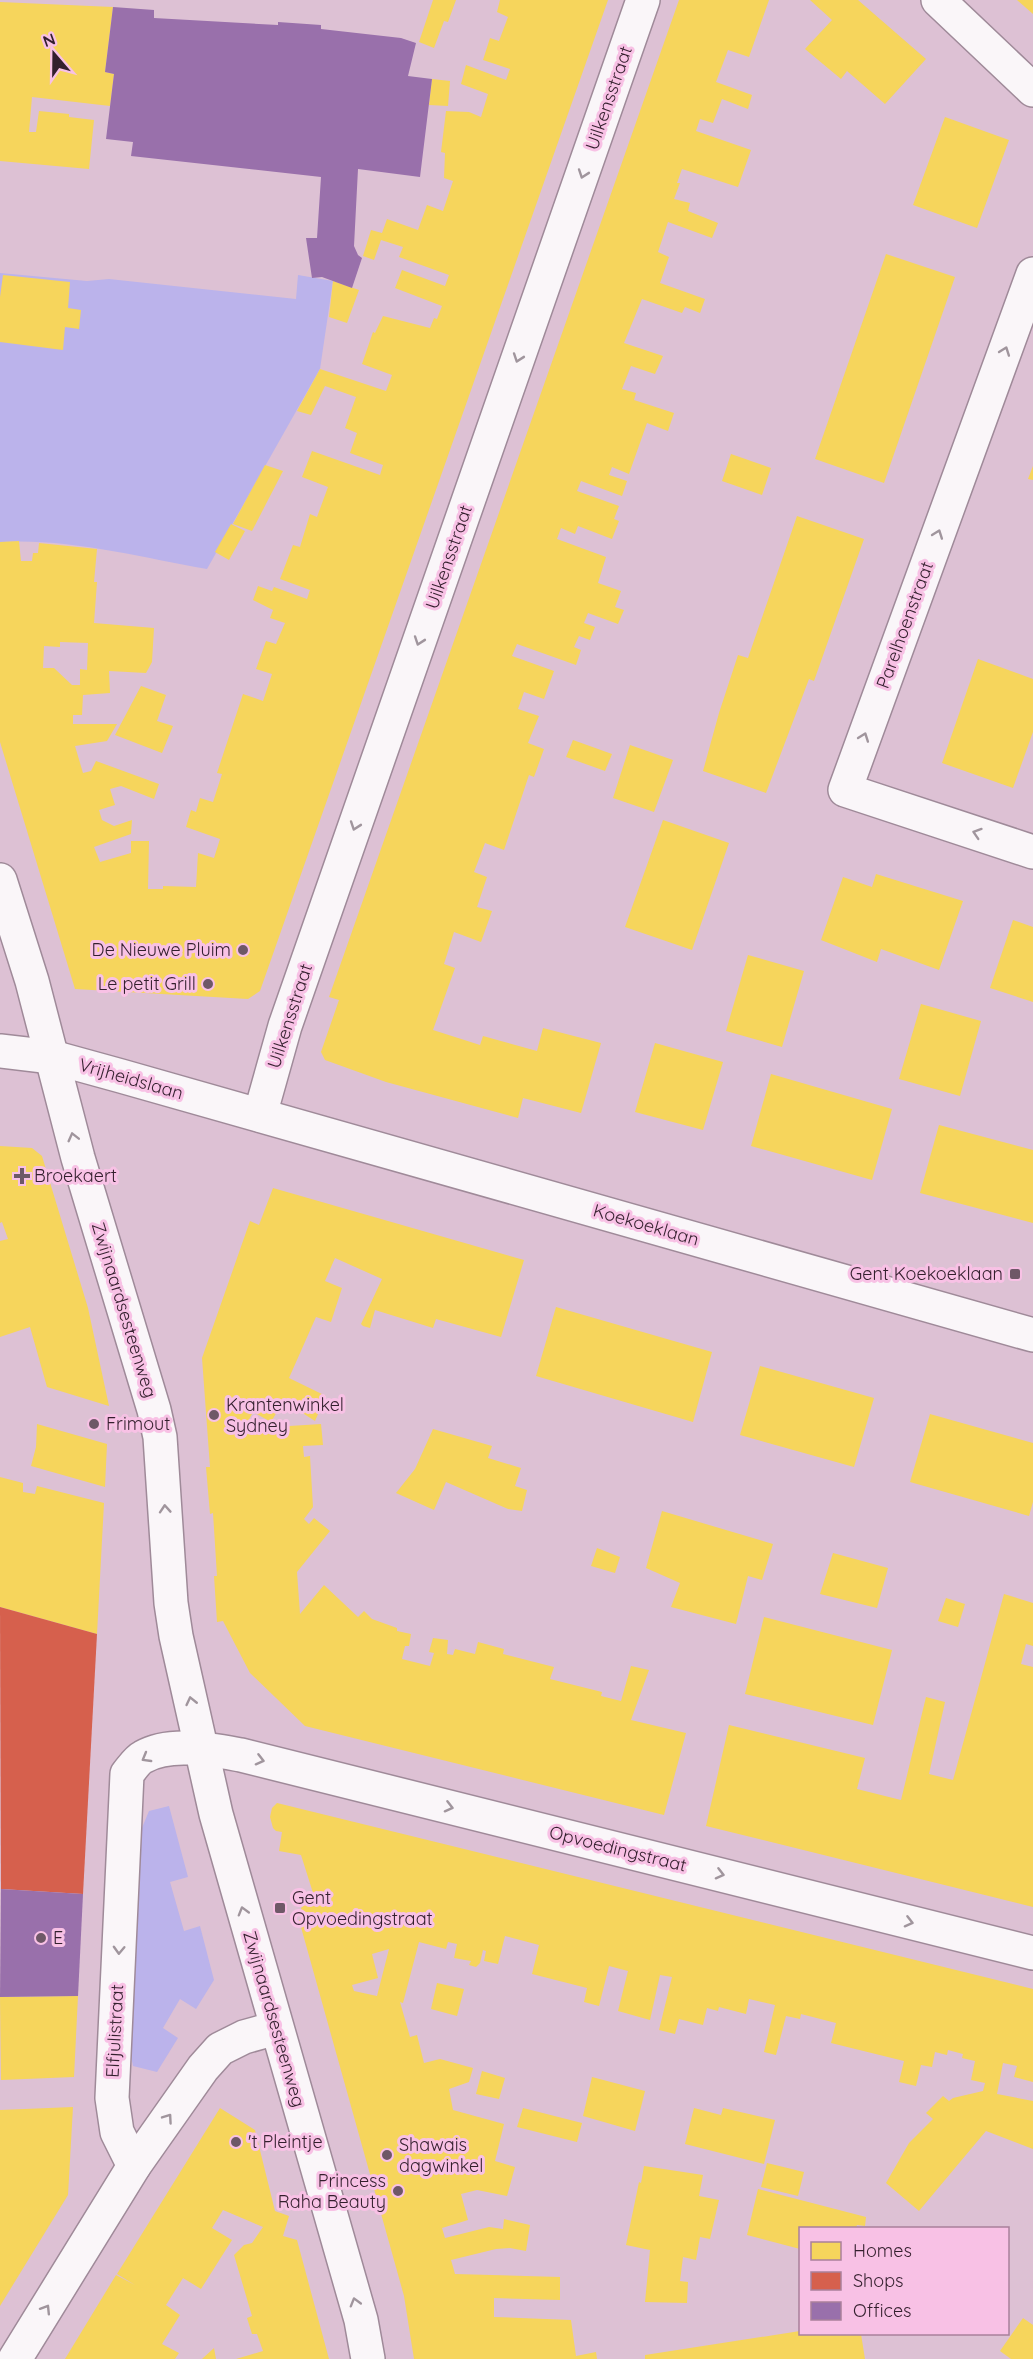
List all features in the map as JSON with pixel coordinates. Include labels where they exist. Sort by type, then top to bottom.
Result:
[{"type":"street","name":"Uilkensstraat","points":[[260,1115],[285,1026],[643,0]]},
{"type":"street","points":[[938,0],[1033,90]]},
{"type":"street","name":"Parelhoenstraat","points":[[1033,274],[845,790],[1033,852]]},
{"type":"street","name":"Zwijnaardsesteenweg","points":[[0,880],[32,981],[80,1166],[154,1410],[160,1437],[171,1604],[176,1636],[216,1814],[361,2320],[368,2359]]},
{"type":"street","name":"Vrijheidslaan","points":[[0,1051],[52,1057],[260,1115]]},
{"type":"street","name":"Koekoeklaan","points":[[260,1115],[1033,1335]]},
{"type":"street","name":"Elfjulistraat","points":[[134,2166],[117,2132],[112,2098],[127,1774],[142,1757],[161,1750],[202,1748]]},
{"type":"street","name":"Opvoedingstraat","points":[[202,1748],[265,1761],[1033,1953]]},
{"type":"street","points":[[15,2359],[134,2166],[203,2068],[220,2049],[244,2037],[276,2028]]},
{"type":"shaded area","points":[[0,273],[87,281],[109,279],[296,299],[298,275],[333,281],[320,369],[207,569],[78,546],[0,542]]},
{"type":"shaded area","points":[[169,1806],[188,1877],[170,1882],[184,1931],[200,1926],[214,1980],[196,2009],[180,1999],[163,2028],[178,2038],[157,2072],[133,2066],[131,2056],[139,1835],[149,1811]]},
{"type":"building: Homes","points":[[433,0],[456,0],[448,22],[444,21],[434,48],[419,42]]},
{"type":"building: Homes","points":[[500,0],[608,0],[260,991],[248,999],[75,989],[0,742],[0,542],[19,541],[21,561],[32,561],[33,553],[38,553],[39,543],[97,549],[94,623],[154,628],[152,662],[146,673],[109,671],[110,693],[83,695],[82,715],[73,715],[73,724],[117,724],[107,741],[75,746],[83,773],[91,771],[96,761],[159,784],[154,799],[121,786],[110,789],[115,805],[99,810],[102,820],[114,826],[132,820],[131,834],[94,847],[100,862],[131,853],[131,841],[149,841],[148,889],[163,889],[163,886],[196,887],[198,853],[214,858],[220,839],[186,827],[191,810],[196,812],[200,798],[213,802],[222,774],[217,773],[243,694],[263,701],[272,674],[256,669],[266,641],[276,644],[285,623],[270,618],[273,610],[253,600],[258,586],[272,591],[274,587],[307,599],[310,590],[280,579],[293,545],[300,547],[310,514],[317,517],[328,487],[302,477],[312,451],[380,475],[383,465],[350,453],[357,433],[345,428],[356,397],[325,386],[311,415],[297,411],[320,369],[386,391],[392,375],[362,364],[373,332],[375,333],[383,316],[430,328],[434,318],[437,319],[442,306],[395,288],[402,270],[445,286],[449,275],[399,257],[403,247],[381,240],[374,260],[363,256],[371,230],[382,233],[387,219],[418,230],[427,205],[443,211],[453,181],[444,178],[445,153],[441,152],[446,111],[469,112],[481,117],[488,94],[461,84],[466,65],[506,80],[510,69],[483,60],[490,38],[499,41],[508,17],[497,12]],"holes":[[[60,642],[88,643],[87,670],[80,669],[80,685],[72,685],[54,668],[43,668],[44,646],[60,647]]]},
{"type":"building: Homes","points":[[679,0],[769,0],[749,57],[728,50],[716,82],[752,95],[748,109],[722,99],[713,123],[700,119],[696,131],[751,150],[738,187],[682,169],[674,199],[690,203],[688,211],[718,223],[712,238],[668,222],[658,252],[669,257],[660,283],[705,299],[700,313],[685,307],[682,313],[642,299],[624,343],[663,356],[655,374],[631,366],[622,389],[636,393],[634,400],[674,413],[668,431],[647,423],[629,474],[612,467],[609,475],[627,481],[622,496],[581,481],[577,491],[619,506],[614,519],[619,521],[612,539],[578,526],[575,534],[561,528],[557,539],[606,557],[598,583],[621,591],[615,607],[624,610],[618,624],[588,613],[584,623],[595,627],[590,640],[579,636],[574,647],[581,650],[576,665],[517,644],[512,656],[554,671],[544,699],[524,692],[518,709],[539,716],[528,743],[544,749],[534,777],[529,775],[504,850],[485,843],[474,872],[487,877],[477,907],[492,911],[481,942],[454,932],[444,964],[455,968],[433,1030],[480,1045],[483,1036],[537,1051],[543,1028],[601,1043],[581,1113],[523,1098],[518,1118],[386,1082],[325,1060],[321,1052],[339,1000],[329,997]]},
{"type":"building: Homes","points":[[810,0],[858,0],[926,59],[885,104],[847,71],[841,79],[805,49],[832,20]]},
{"type":"building: Homes","points":[[1017,0],[1033,0],[1033,14]]},
{"type":"building: Homes","points":[[0,2],[113,7],[105,72],[114,74],[110,106],[32,97],[29,132],[36,132],[39,111],[69,114],[69,117],[94,120],[89,169],[0,161]]},
{"type":"building: Homes","points":[[432,79],[450,81],[448,106],[429,105]]},
{"type":"building: Homes","points":[[945,117],[1009,140],[977,228],[913,205]]},
{"type":"building: Homes","points":[[886,254],[955,277],[884,483],[815,459]]},
{"type":"building: Homes","points":[[3,275],[70,282],[68,308],[81,310],[79,329],[65,327],[63,350],[0,342],[0,297]]},
{"type":"building: Homes","points":[[333,281],[359,290],[347,323],[329,317]]},
{"type":"building: Homes","points":[[731,454],[771,468],[762,495],[722,481]]},
{"type":"building: Homes","points":[[265,465],[283,471],[252,531],[233,524]]},
{"type":"building: Homes","points":[[1033,466],[1033,480],[1028,479]]},
{"type":"building: Homes","points":[[797,516],[864,539],[814,681],[809,679],[766,793],[703,771],[738,655],[748,658]]},
{"type":"building: Homes","points":[[231,524],[245,531],[229,560],[215,552]]},
{"type":"building: Homes","points":[[978,659],[1033,679],[1033,732],[1013,788],[942,763]]},
{"type":"building: Homes","points":[[141,686],[166,695],[157,721],[173,726],[162,753],[115,735]]},
{"type":"building: Homes","points":[[573,740],[612,754],[605,771],[566,757]]},
{"type":"building: Homes","points":[[630,745],[673,760],[654,812],[613,798]]},
{"type":"building: Homes","points":[[663,820],[729,843],[692,950],[625,927]]},
{"type":"building: Homes","points":[[876,874],[963,901],[939,970],[881,949],[877,962],[821,940],[843,877],[872,887]]},
{"type":"building: Homes","points":[[1013,920],[1033,927],[1033,1002],[990,988]]},
{"type":"building: Homes","points":[[748,955],[804,971],[782,1047],[726,1031]]},
{"type":"building: Homes","points":[[921,1004],[981,1021],[960,1096],[899,1079]]},
{"type":"building: Homes","points":[[655,1043],[723,1062],[703,1130],[635,1112]]},
{"type":"building: Homes","points":[[771,1074],[892,1109],[872,1180],[751,1146]]},
{"type":"building: Homes","points":[[939,1125],[1033,1150],[1033,1223],[920,1193]]},
{"type":"building: Homes","points":[[0,1146],[32,1148],[42,1156],[88,1308],[109,1406],[47,1387],[30,1327],[0,1337],[0,1241],[8,1239],[2,1222],[0,1223]]},
{"type":"building: Homes","points":[[273,1188],[524,1260],[501,1337],[436,1319],[433,1328],[375,1310],[370,1328],[363,1326],[361,1324],[382,1279],[335,1258],[325,1281],[342,1288],[331,1322],[316,1317],[289,1378],[326,1396],[315,1421],[290,1405],[284,1413],[278,1410],[271,1422],[253,1412],[244,1429],[321,1424],[323,1445],[303,1446],[304,1457],[310,1456],[313,1507],[304,1519],[309,1524],[314,1518],[330,1531],[297,1572],[300,1614],[324,1585],[358,1617],[364,1611],[372,1619],[397,1628],[397,1631],[411,1634],[409,1646],[405,1646],[402,1659],[430,1666],[434,1653],[429,1652],[433,1638],[448,1640],[447,1654],[453,1655],[455,1649],[475,1654],[478,1642],[504,1649],[503,1654],[554,1667],[550,1679],[602,1692],[601,1696],[621,1701],[631,1666],[649,1670],[631,1720],[686,1733],[664,1815],[305,1726],[250,1673],[223,1621],[217,1622],[214,1576],[217,1576],[213,1513],[210,1514],[206,1467],[210,1467],[202,1358],[250,1221],[259,1225]]},
{"type":"building: Homes","points":[[556,1307],[712,1352],[693,1422],[536,1376]]},
{"type":"building: Homes","points":[[760,1366],[874,1398],[854,1467],[740,1435]]},
{"type":"building: Homes","points":[[930,1414],[1033,1443],[1033,1502],[1029,1516],[910,1482]]},
{"type":"building: Homes","points":[[37,1424],[107,1444],[105,1487],[31,1466],[36,1447]]},
{"type":"building: Homes","points":[[433,1429],[492,1446],[488,1458],[521,1468],[515,1486],[527,1490],[522,1511],[508,1509],[446,1482],[434,1510],[396,1493],[415,1469]]},
{"type":"building: Homes","points":[[0,1477],[23,1483],[23,1492],[35,1494],[37,1486],[104,1503],[97,1634],[0,1607]]},
{"type":"building: Homes","points":[[662,1511],[773,1544],[762,1580],[748,1576],[736,1624],[671,1607],[680,1583],[646,1568]]},
{"type":"building: Homes","points":[[597,1548],[620,1557],[615,1573],[591,1566]]},
{"type":"building: Homes","points":[[833,1553],[888,1568],[877,1608],[820,1594]]},
{"type":"building: Homes","points":[[1004,1594],[1033,1603],[1033,1646],[1026,1644],[1021,1664],[1033,1667],[1033,1907],[706,1826],[729,1725],[865,1758],[857,1789],[901,1800],[926,1697],[945,1702],[929,1774],[953,1780]]},
{"type":"building: Homes","points":[[946,1598],[965,1604],[958,1627],[938,1621]]},
{"type":"building: Homes","points":[[764,1617],[892,1650],[873,1725],[745,1694]]},
{"type":"building: Homes","points":[[277,1803],[1033,1989],[1033,2082],[1014,2077],[1017,2066],[1003,2063],[997,2094],[1033,2101],[1033,2149],[986,2131],[919,2211],[886,2183],[909,2143],[933,2119],[926,2113],[943,2096],[949,2101],[983,2091],[985,2083],[971,2080],[975,2061],[962,2058],[963,2054],[948,2050],[947,2055],[935,2052],[932,2067],[921,2065],[916,2086],[899,2082],[904,2061],[831,2043],[836,2023],[801,2014],[800,2019],[786,2016],[776,2055],[764,2052],[775,2005],[749,1999],[746,2014],[719,2007],[718,2011],[707,2008],[703,2025],[679,2019],[675,2034],[659,2030],[672,1977],[660,1975],[650,2020],[618,2011],[628,1971],[609,1966],[599,2006],[584,2002],[587,1988],[532,1974],[539,1945],[505,1936],[498,1964],[484,1961],[486,1951],[483,1950],[480,1963],[476,1967],[469,1965],[471,1961],[454,1958],[457,1944],[448,1942],[446,1949],[419,1942],[403,2003],[400,2002],[410,2037],[417,2035],[424,2063],[440,2059],[473,2068],[469,2082],[449,2089],[453,2110],[504,2124],[495,2161],[515,2167],[507,2196],[477,2190],[461,2194],[468,2220],[442,2228],[445,2238],[489,2227],[503,2229],[504,2219],[530,2225],[526,2251],[510,2248],[496,2249],[451,2260],[455,2274],[560,2277],[560,2300],[494,2298],[494,2317],[571,2320],[576,2356],[596,2352],[597,2359],[414,2359],[404,2296],[299,1920],[303,1919],[301,1908],[314,1896],[301,1855],[279,1851],[282,1832],[273,1828],[270,1817],[272,1808]],"holes":[[[389,1949],[377,1996],[354,1991],[352,1985],[378,1978],[372,1954]]]},
{"type":"building: Homes","points":[[437,1983],[464,1989],[457,2016],[431,2009]]},
{"type":"building: Homes","points":[[78,1996],[74,2077],[1,2080],[0,1997]]},
{"type":"building: Homes","points":[[482,2071],[505,2078],[499,2099],[476,2094]]},
{"type":"building: Homes","points":[[592,2077],[645,2091],[635,2131],[583,2116]]},
{"type":"building: Homes","points":[[73,2107],[68,2195],[0,2306],[0,2110]]},
{"type":"building: Homes","points":[[220,2108],[255,2130],[275,2211],[289,2216],[283,2236],[297,2240],[329,2359],[236,2359],[263,2351],[257,2334],[252,2334],[247,2318],[252,2316],[234,2255],[244,2245],[252,2243],[263,2227],[223,2210],[212,2228],[232,2240],[201,2289],[183,2278],[166,2305],[180,2315],[162,2344],[179,2353],[175,2359],[65,2359],[116,2275],[135,2285],[117,2274]]},
{"type":"building: Homes","points":[[523,2108],[582,2123],[577,2142],[517,2127]]},
{"type":"building: Homes","points":[[694,2108],[721,2115],[723,2108],[775,2120],[764,2164],[685,2144]]},
{"type":"building: Homes","points":[[767,2163],[804,2172],[798,2196],[761,2187]]},
{"type":"building: Homes","points":[[644,2166],[703,2175],[699,2196],[719,2200],[710,2239],[700,2237],[696,2260],[683,2257],[680,2281],[688,2282],[687,2303],[645,2302],[650,2250],[626,2245]]},
{"type":"building: Homes","points":[[758,2189],[866,2217],[865,2226],[799,2227],[799,2249],[747,2235]]},
{"type":"building: Homes","points":[[1023,2318],[1033,2325],[1033,2359],[1011,2359],[1000,2351]]},
{"type":"building: Homes","points":[[799,2331],[799,2335],[861,2335],[865,2359],[645,2359],[645,2355]]},
{"type":"building: Homes","points":[[214,2348],[216,2359],[202,2359]]},
{"type":"building: Shops","points":[[0,1607],[97,1634],[83,1894],[1,1889]]},
{"type":"building: Offices","points":[[113,7],[154,10],[154,18],[278,25],[278,22],[321,25],[321,29],[401,38],[416,43],[408,76],[432,79],[420,177],[358,169],[354,246],[362,258],[352,288],[322,277],[312,278],[306,238],[317,238],[321,177],[131,156],[133,142],[106,139],[114,74],[105,72]]},
{"type":"building: Offices","name":"E","points":[[1,1889],[83,1894],[78,1996],[0,1997]]},
{"type":"place","name":"De Nieuwe Pluim","points":[[243,950]]},
{"type":"place","name":"Le petit Grill","points":[[208,984]]},
{"type":"place","name":"Broekaert","points":[[22,1176]]},
{"type":"place","name":"Gent Koekoeklaan","points":[[1015,1274]]},
{"type":"place","name":"Krantenwinkel Sydney","points":[[214,1415]]},
{"type":"place","name":"Frimout","points":[[94,1424]]},
{"type":"place","name":"Gent Opvoedingstraat","points":[[280,1908]]},
{"type":"place","name":"E","points":[[41,1938]]},
{"type":"place","name":"'t Pleintje","points":[[236,2142]]},
{"type":"place","name":"Shawais dagwinkel","points":[[387,2155]]},
{"type":"place","name":"Princess Raha Beauty","points":[[398,2191]]}]
